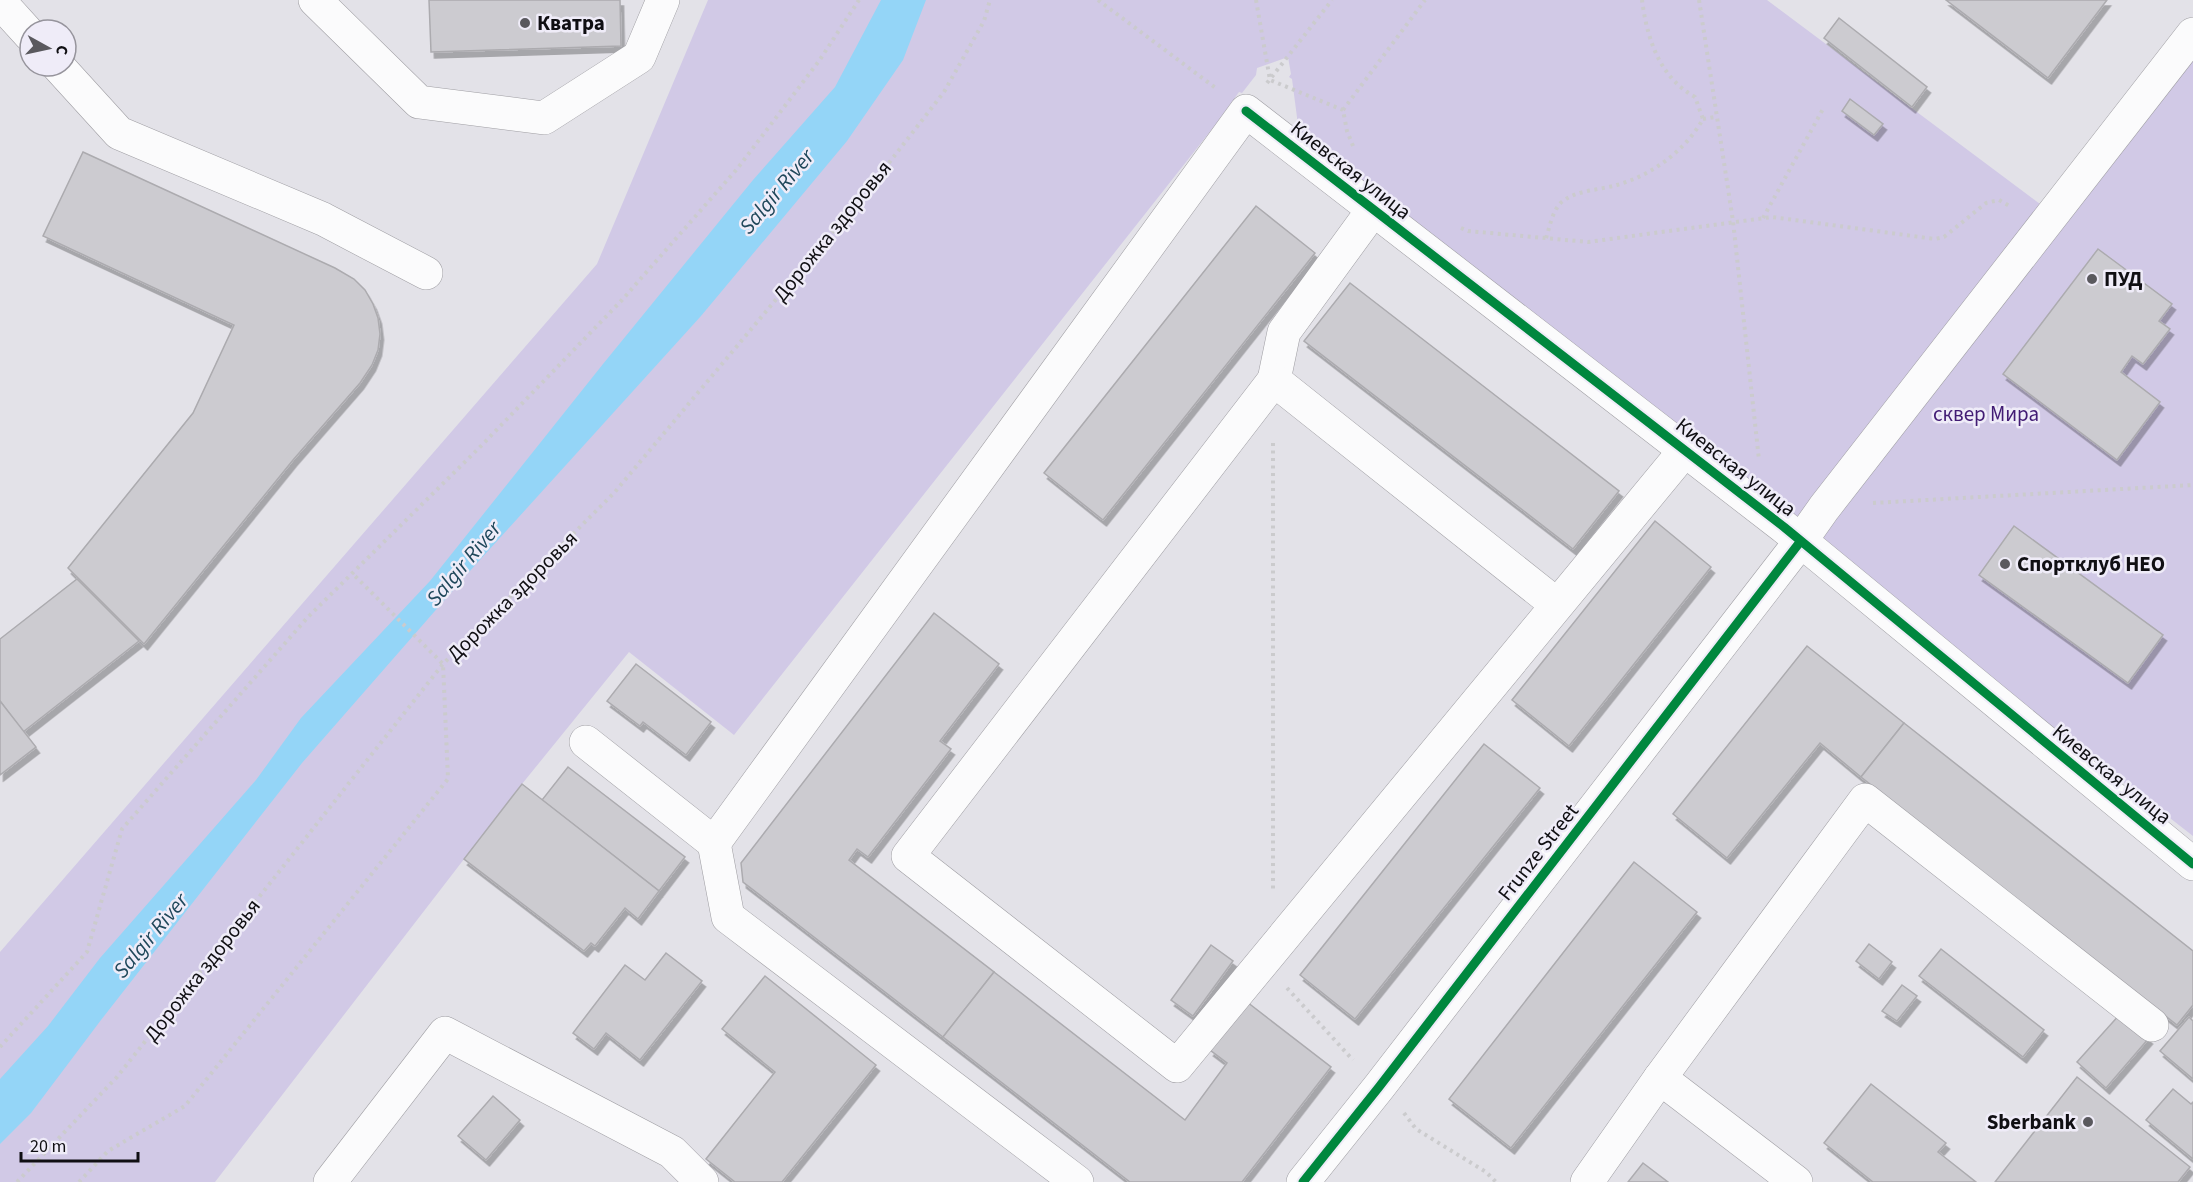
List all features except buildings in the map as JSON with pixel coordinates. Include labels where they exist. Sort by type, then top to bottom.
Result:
[{"type":"street","points":[[315,0],[419,102],[544,118],[639,57],[663,0]]},
{"type":"street","points":[[0,2],[18,22]]},
{"type":"street","name":"Frunze Street","points":[[1303,1182],[1379,1088],[1800,542],[1836,492],[2193,34]]},
{"type":"street","points":[[69,78],[119,133],[323,219],[426,273]]},
{"type":"street","points":[[714,843],[1246,111]]},
{"type":"street","name":"Киевская улица","points":[[1246,111],[1686,449],[2193,864]]},
{"type":"street","points":[[1373,210],[1284,332],[1274,380],[908,856],[1177,1066],[1686,449]]},
{"type":"street","points":[[1274,380],[1556,604]]},
{"type":"street","points":[[586,742],[714,843],[728,917],[1077,1182]]},
{"type":"street","points":[[1587,1182],[1660,1078],[1865,800],[2152,1025]]},
{"type":"street","points":[[330,1182],[445,1033],[672,1152],[702,1182]]},
{"type":"street","points":[[1660,1078],[1796,1182]]},
{"type":"path","points":[[0,1047],[87,952],[122,829],[308,617],[480,447],[622,300],[736,170],[819,61],[859,0]]},
{"type":"path","points":[[1098,0],[1246,111],[1332,0]]},
{"type":"path","points":[[1256,0],[1270,80]]},
{"type":"path","points":[[1355,150],[1347,131],[1343,110],[1425,0]]},
{"type":"path","points":[[1545,238],[1556,210],[1562,202],[1571,196],[1618,185],[1651,170],[1672,156],[1694,135],[1703,119],[1695,97],[1681,89],[1661,65],[1647,35],[1642,0]]},
{"type":"path","points":[[1699,0],[1715,117],[1733,221],[1759,461]]},
{"type":"path","points":[[1270,80],[1343,110]]},
{"type":"path","points":[[1764,218],[1823,109]]},
{"type":"path","points":[[1703,119],[1715,117]]},
{"type":"path","points":[[1457,226],[1468,231],[1588,242],[1772,217],[1935,239],[1944,237],[1986,203],[2000,200],[2042,227]]},
{"type":"path","points":[[1273,438],[1273,894]]},
{"type":"path","points":[[1836,492],[1857,504],[2193,485]]},
{"type":"path","points":[[79,1182],[108,1150],[185,1106],[448,779],[443,664],[353,574]]},
{"type":"path","points":[[1263,961],[1403,1112],[1416,1129],[1486,1172],[1496,1182]]},
{"type":"green space","name":"сквер Мира","points":[[708,0],[1767,0],[2064,222],[2193,51],[2193,836],[1304,144],[1298,125],[1292,79],[1289,77],[1291,74],[1288,57],[1257,68],[1256,75],[1242,93],[1239,92],[734,735],[629,652],[522,784],[215,1182],[0,1182],[0,952],[597,264]]},
{"type":"water","name":"Salgir River","points":[[881,0],[926,0],[903,60],[847,141],[701,316],[469,572],[302,763],[31,1113],[0,1144],[0,1079],[48,1026],[100,958],[256,780],[301,718],[430,581],[753,180],[835,87]]},
{"type":"cycle path","points":[[1246,111],[1784,527],[2193,864]]},
{"type":"cycle path","points":[[1303,1182],[1800,542]]},
{"type":"place","name":"Кватра","points":[[525,23]]},
{"type":"place","name":"ПУД","points":[[2092,279]]},
{"type":"place","name":"Спортклуб НЕО","points":[[2005,564]]},
{"type":"place","name":"Sberbank","points":[[2088,1122]]}]
